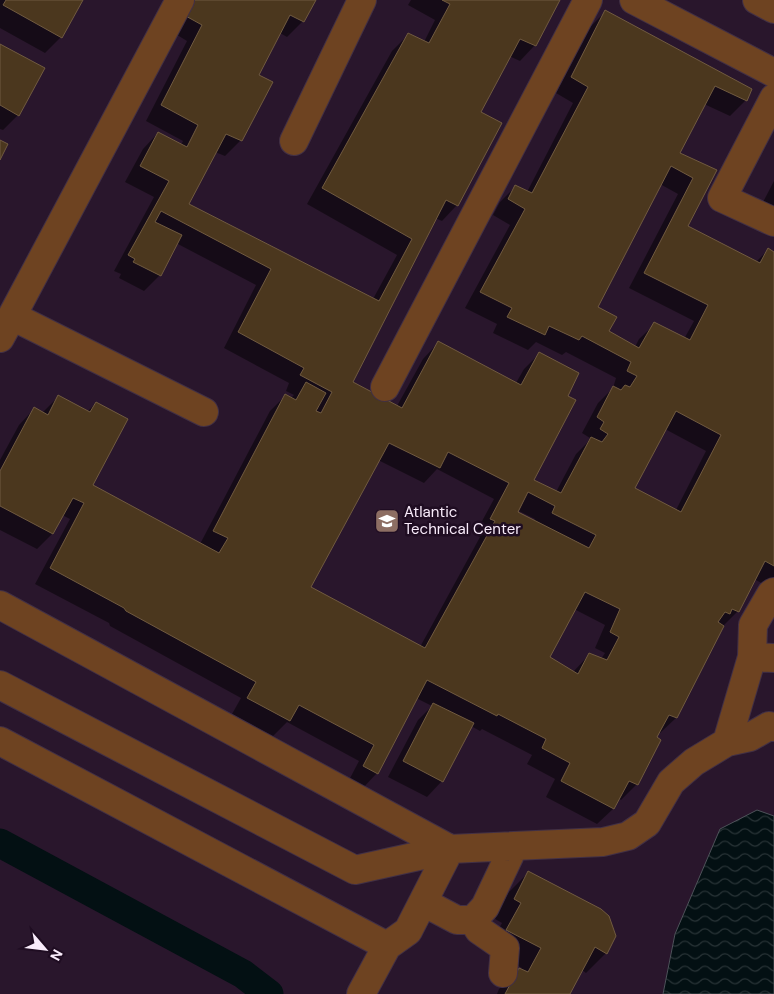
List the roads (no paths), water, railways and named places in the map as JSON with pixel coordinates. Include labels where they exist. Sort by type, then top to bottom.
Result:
[{"type":"lane","points":[[180,0],[6,327],[204,412]]},
{"type":"lane","points":[[294,141],[362,0]]},
{"type":"lane","points":[[385,387],[588,0]]},
{"type":"lane","points":[[634,0],[774,73]]},
{"type":"lane","points":[[757,0],[774,9]]},
{"type":"lane","points":[[774,98],[722,198],[774,222]]},
{"type":"lane","points":[[750,735],[763,657],[753,625],[774,592]]},
{"type":"lane","points":[[0,604],[450,849]]},
{"type":"lane","points":[[0,685],[355,870],[450,849],[603,842],[628,836],[647,823],[671,782],[694,762],[750,735]]},
{"type":"lane","points":[[750,735],[774,749]]},
{"type":"lane","points":[[0,741],[387,946]]},
{"type":"lane","points":[[423,902],[457,920],[472,920],[485,907],[514,846]]},
{"type":"lane","points":[[361,994],[387,946],[408,931],[450,849]]},
{"type":"lane","points":[[472,920],[479,930],[506,948],[503,973]]},
{"type":"water","points":[[757,810],[774,816],[774,994],[663,994],[675,934],[720,829]]},
{"type":"waterway","points":[[0,843],[243,974],[269,994]]},
{"type":"place","name":"Atlantic Technical Center","points":[[387,521]]}]
